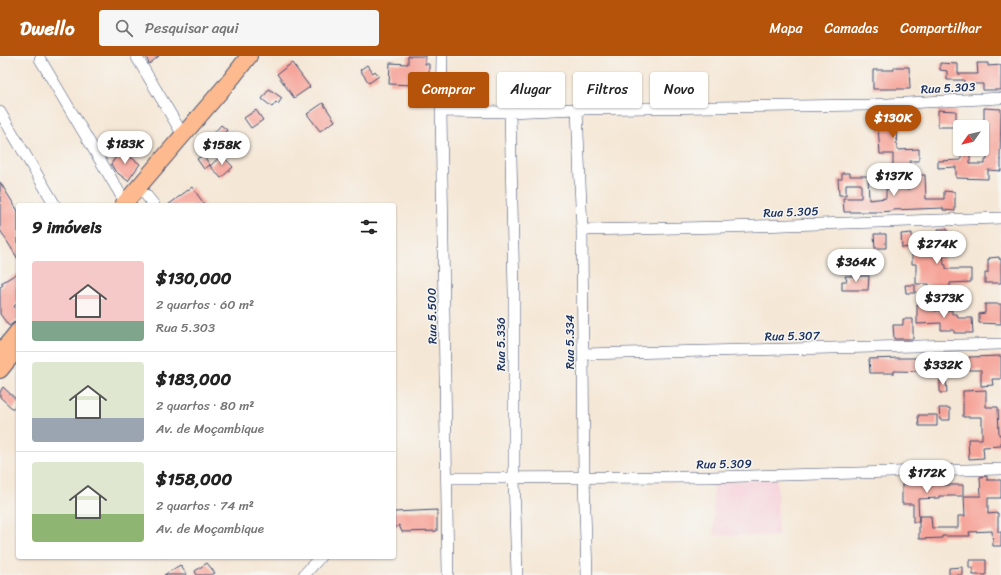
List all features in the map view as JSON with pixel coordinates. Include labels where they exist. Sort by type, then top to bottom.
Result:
[{"type":"highway","points":[[137,202],[183,135],[249,56]]},
{"type":"highway","points":[[137,202],[261,56]]},
{"type":"highway","points":[[0,370],[12,354],[16,339]]},
{"type":"street","points":[[136,56],[183,135]]},
{"type":"street","name":"Rua 5.500","points":[[442,56],[441,111],[448,575]]},
{"type":"street","points":[[40,58],[137,202]]},
{"type":"street","name":"Rua 5.303","points":[[441,111],[510,112],[577,109],[869,105],[1001,98]]},
{"type":"street","name":"Rua 5.334","points":[[577,109],[582,230],[584,478],[587,575]]},
{"type":"street","points":[[0,112],[54,203]]},
{"type":"street","name":"Rua 5.336","points":[[510,112],[514,293],[514,477],[517,575]]},
{"type":"street","name":"Rua 5.305","points":[[582,230],[1001,218]]},
{"type":"street","name":"Rua 5.307","points":[[583,354],[1001,344]]},
{"type":"street","name":"Rua 5.309","points":[[447,478],[711,477],[1001,469]]},
{"type":"street","points":[[304,575],[318,559]]},
{"type":"shaded area","points":[[777,479],[778,536],[714,535],[713,482]]},
{"type":"building","points":[[146,56],[159,56],[149,64]]},
{"type":"building","points":[[408,56],[425,56],[425,64],[429,64],[429,72],[408,72],[408,85],[389,84],[390,63],[408,64]]},
{"type":"building","points":[[292,63],[310,87],[294,98],[277,74]]},
{"type":"building","points":[[940,63],[958,64],[958,74],[978,74],[977,63],[988,63],[988,66],[1001,65],[1001,90],[983,90],[983,84],[964,84],[964,80],[947,80],[947,71],[940,70]]},
{"type":"building","points":[[367,65],[373,73],[375,71],[379,76],[369,83],[360,70]]},
{"type":"building","points":[[894,67],[909,67],[910,89],[873,89],[873,70],[894,70]]},
{"type":"building","points":[[269,89],[282,98],[278,104],[276,102],[272,107],[262,99]]},
{"type":"building","points":[[323,103],[335,121],[320,131],[307,114]]},
{"type":"building","points":[[984,108],[1001,109],[1001,171],[988,170],[988,179],[956,178],[956,167],[938,168],[938,161],[961,160],[961,156],[970,156],[970,164],[985,164],[987,156],[989,156],[989,120],[984,120]]},
{"type":"building","points":[[256,110],[263,120],[251,128],[244,118]]},
{"type":"building","points":[[938,110],[956,111],[956,120],[953,120],[953,127],[938,127]]},
{"type":"building","points":[[874,113],[902,113],[902,125],[896,125],[897,150],[919,149],[919,161],[910,161],[910,166],[893,167],[893,154],[880,154],[878,126],[874,127]]},
{"type":"building","points":[[221,125],[227,130],[219,139],[213,134]]},
{"type":"building","points":[[121,150],[140,164],[128,181],[115,171],[111,164]]},
{"type":"building","points":[[203,155],[210,165],[204,169],[197,159]]},
{"type":"building","points":[[222,155],[233,167],[221,178],[210,166]]},
{"type":"building","points":[[842,173],[850,173],[850,176],[868,176],[869,200],[886,198],[886,189],[909,189],[908,175],[925,175],[926,199],[944,199],[944,191],[955,192],[955,211],[943,210],[943,208],[879,212],[844,212],[843,198],[861,198],[861,184],[846,184],[846,195],[839,195],[838,179],[842,179]]},
{"type":"building","points":[[0,182],[16,208],[16,256],[0,230]]},
{"type":"building","points":[[192,187],[204,203],[171,203]]},
{"type":"building","points":[[938,229],[947,229],[948,248],[943,248],[944,265],[946,265],[946,269],[971,269],[971,282],[950,283],[950,294],[930,294],[929,284],[916,284],[916,264],[912,264],[912,248],[924,247],[924,233],[939,233]]},
{"type":"building","points":[[912,233],[912,247],[902,248],[901,234]]},
{"type":"building","points":[[874,234],[886,234],[886,248],[875,248]]},
{"type":"building","points":[[999,257],[999,259],[1001,259],[1001,283],[985,283],[985,273],[988,273],[988,259]]},
{"type":"building","points":[[16,274],[16,304],[14,306],[16,309],[16,321],[9,326],[0,314],[0,287],[3,285],[1,283]]},
{"type":"building","points":[[845,276],[869,276],[868,290],[842,290],[842,281],[847,281]]},
{"type":"building","points":[[905,285],[915,285],[915,293],[906,293]]},
{"type":"building","points":[[917,304],[935,304],[935,311],[952,310],[952,314],[957,314],[958,318],[972,318],[973,333],[954,333],[954,330],[941,330],[941,323],[917,324]]},
{"type":"building","points":[[985,304],[1001,304],[1001,324],[979,323],[979,314],[985,313]]},
{"type":"building","points":[[903,319],[913,319],[913,339],[894,339],[893,325],[903,325]]},
{"type":"building","points":[[1001,356],[1001,379],[992,379],[993,385],[981,386],[981,370],[969,370],[969,357]]},
{"type":"building","points":[[935,358],[935,372],[894,371],[894,373],[870,373],[869,359]]},
{"type":"building","points":[[940,379],[946,379],[947,393],[940,393]]},
{"type":"building","points":[[3,387],[16,399],[16,405],[13,409],[0,397],[0,392]]},
{"type":"building","points":[[986,390],[986,407],[998,407],[1001,446],[983,447],[984,458],[969,459],[968,439],[982,439],[982,417],[963,417],[963,391]]},
{"type":"building","points":[[939,408],[950,408],[950,420],[940,420]]},
{"type":"building","points":[[918,415],[937,415],[937,426],[919,426]]},
{"type":"building","points":[[987,476],[987,480],[1001,480],[1001,498],[988,498],[988,514],[998,513],[998,532],[1001,532],[1001,546],[993,546],[992,531],[969,532],[970,536],[942,536],[942,538],[919,539],[919,516],[931,516],[932,528],[958,528],[958,516],[965,516],[964,496],[981,496],[980,477]]},
{"type":"building","points":[[922,481],[939,481],[939,485],[963,485],[963,496],[939,496],[939,498],[918,499],[919,522],[913,522],[913,504],[902,504],[902,484],[923,483]]},
{"type":"building","points":[[437,510],[437,531],[402,532],[399,525],[396,527],[396,512]]},
{"type":"building","points":[[969,560],[986,560],[986,575],[973,575],[973,568],[969,568]]},
{"type":"building","points":[[207,563],[215,573],[211,575],[197,575],[195,571]]},
{"type":"building","points":[[180,565],[187,575],[164,575]]},
{"type":"building","points":[[962,567],[962,575],[949,575],[949,568]]}]
